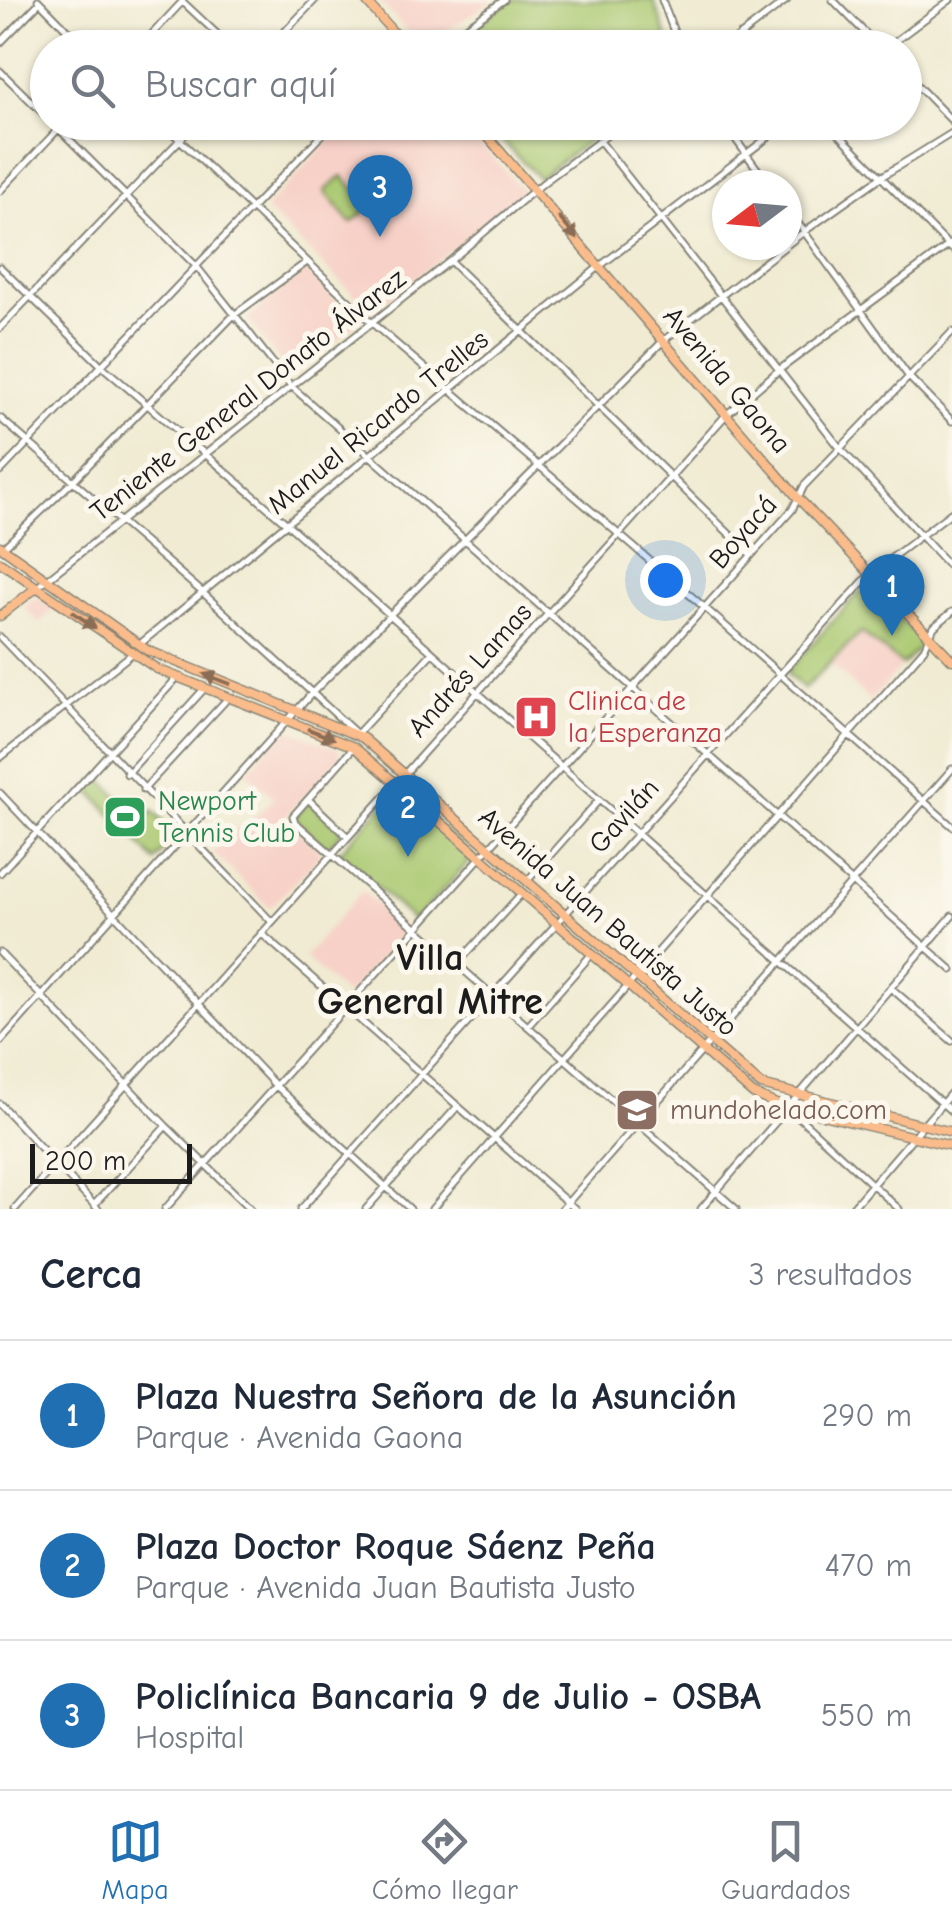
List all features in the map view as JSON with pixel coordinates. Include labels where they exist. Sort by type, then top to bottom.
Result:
[{"type":"main road","points":[[365,0],[391,30]]},
{"type":"main road","name":"Avenida Gaona","points":[[491,140],[798,498],[952,660]]},
{"type":"main road","name":"Avenida Juan Bautista Justo","points":[[1,547],[172,662],[356,734],[761,1085],[952,1132]]},
{"type":"main road","name":"Avenida Juan Bautista Justo","points":[[0,562],[132,654],[177,678],[354,747],[753,1094],[788,1107],[952,1146]]},
{"type":"main road","points":[[0,616],[36,588]]},
{"type":"street","points":[[286,30],[315,0]]},
{"type":"street","points":[[463,30],[504,0]]},
{"type":"street","points":[[662,0],[673,30]]},
{"type":"street","points":[[747,30],[788,0]]},
{"type":"street","points":[[833,0],[864,30]]},
{"type":"street","points":[[908,30],[950,0]]},
{"type":"street","points":[[0,42],[40,1],[68,30]]},
{"type":"street","points":[[156,30],[184,1],[214,30]]},
{"type":"street","points":[[0,71],[30,100]]},
{"type":"street","points":[[922,90],[952,121]]},
{"type":"street","points":[[0,1042],[313,692],[664,340],[805,231],[952,133]]},
{"type":"street","points":[[0,191],[49,140]]},
{"type":"street","points":[[70,140],[197,268],[291,386],[952,970]]},
{"type":"street","points":[[0,472],[317,140]]},
{"type":"street","points":[[736,140],[758,170]]},
{"type":"street","name":"Manuel Ricardo Trelles","points":[[0,758],[132,654],[202,592],[600,266],[765,140]]},
{"type":"street","points":[[845,140],[951,246]]},
{"type":"street","points":[[0,328],[180,141],[372,323],[952,826]]},
{"type":"street","points":[[600,141],[840,448],[952,569]]},
{"type":"street","name":"Teniente General Donato Álvarez","points":[[36,588],[600,141]]},
{"type":"street","points":[[802,227],[909,377],[950,415]]},
{"type":"street","name":"Andrés Lamas","points":[[15,1209],[726,414],[779,370],[951,246]]},
{"type":"street","points":[[450,261],[751,555]]},
{"type":"street","points":[[1,547],[72,482],[234,315],[306,262]]},
{"type":"street","points":[[0,267],[103,367],[286,523],[952,1112]]},
{"type":"street","name":"Boyacá","points":[[166,1209],[792,510],[804,486],[952,332]]},
{"type":"street","points":[[0,418],[202,592],[356,734],[431,654]]},
{"type":"street","name":"Gavilán","points":[[301,1209],[869,575],[952,512]]},
{"type":"street","points":[[432,1209],[924,649],[934,627],[952,612]]},
{"type":"street","points":[[0,638],[271,922]]},
{"type":"street","points":[[0,873],[177,678]]},
{"type":"street","points":[[127,774],[204,689]]},
{"type":"street","points":[[143,790],[228,698]]},
{"type":"street","points":[[354,747],[294,816],[295,822],[736,1209]]},
{"type":"street","points":[[562,1209],[952,769]]},
{"type":"street","points":[[0,793],[276,1086],[410,1209]]},
{"type":"street","points":[[308,800],[346,836]]},
{"type":"street","points":[[527,881],[600,800]]},
{"type":"street","points":[[458,964],[522,894]]},
{"type":"street","points":[[700,1209],[952,916]]},
{"type":"street","points":[[261,932],[575,1209]]},
{"type":"street","points":[[0,953],[251,1209]]},
{"type":"street","points":[[528,1026],[591,954]]},
{"type":"street","points":[[891,988],[952,1041]]},
{"type":"street","points":[[851,1209],[952,1092]]},
{"type":"street","points":[[0,1104],[96,1207],[166,1126]]},
{"type":"street","points":[[366,1209],[458,1106]]},
{"type":"street","points":[[788,1107],[899,1209]]},
{"type":"shaded area","points":[[379,0],[493,0],[447,30],[406,30]]},
{"type":"shaded area","points":[[329,140],[477,140],[522,189],[522,193],[375,310],[370,310],[265,209]]},
{"type":"shaded area","points":[[306,270],[358,323],[292,376],[247,319]]},
{"type":"shaded area","points":[[37,596],[55,607],[39,623],[24,607]]},
{"type":"shaded area","points":[[861,631],[903,665],[870,701],[831,664]]},
{"type":"shaded area","points":[[288,729],[338,749],[340,757],[284,818],[319,850],[319,857],[268,906],[213,853],[237,827],[242,831],[274,798],[247,772]]},
{"type":"shaded area","points":[[362,891],[403,927],[403,933],[345,994],[304,957]]},
{"type":"green space","points":[[511,0],[653,0],[664,30],[468,30]]},
{"type":"green space","points":[[501,140],[589,140],[539,178]]},
{"type":"green space","points":[[343,176],[369,208],[351,223],[325,191]]},
{"type":"green space","points":[[866,585],[924,642],[903,665],[861,632],[804,689],[788,675],[789,669]]},
{"type":"green space","name":"Newport Tennis Club","points":[[100,777],[141,821],[153,811],[174,834],[175,838],[155,861],[89,790]]},
{"type":"green space","points":[[397,789],[472,854],[472,859],[414,921],[339,853]]},
{"type":"green space","points":[[309,800],[343,830],[327,849],[293,818]]},
{"type":"place","name":"Policlínica Bancaria 9 de Julio - OSBA","points":[[380,237]]},
{"type":"place","name":"Plaza Nuestra Señora de la Asunción","points":[[892,636]]},
{"type":"place","name":"Clinica de la Esperanza","points":[[536,717]]},
{"type":"place","name":"Newport Tennis Club","points":[[125,817]]},
{"type":"place","name":"Plaza Doctor Roque Sáenz Peña","points":[[408,857]]},
{"type":"place","name":"mundohelado.com","points":[[637,1110]]},
{"type":"district","name":"Villa General Mitre","points":[[430,980]]}]
